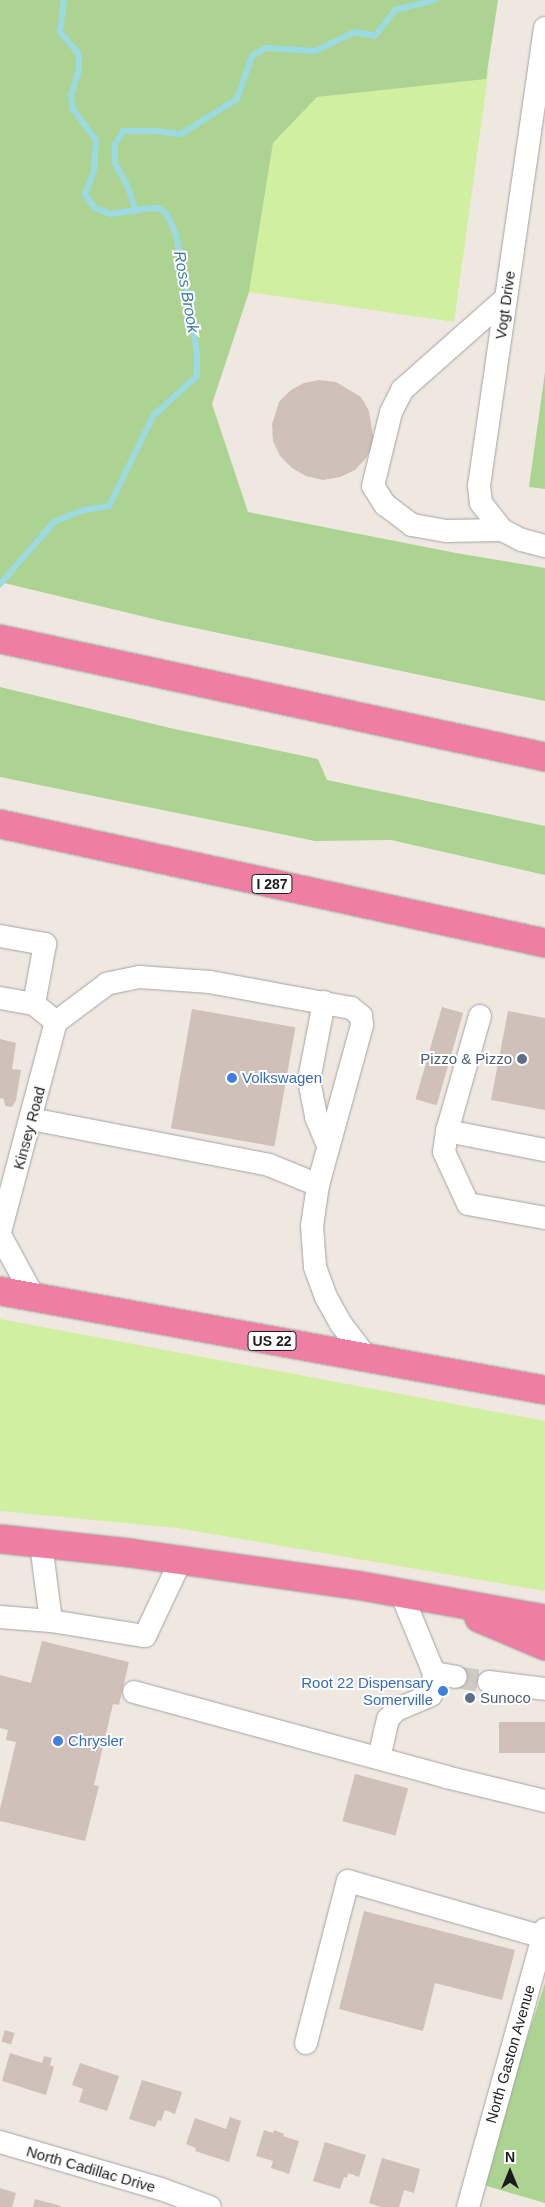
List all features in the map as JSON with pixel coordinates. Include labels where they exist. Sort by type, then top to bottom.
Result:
[{"type":"highway","points":[[0,639],[545,756]]},
{"type":"highway","name":"I 287","points":[[0,824],[545,943]]},
{"type":"highway","name":"US 22","points":[[0,1291],[545,1390]]},
{"type":"highway","points":[[0,1540],[181,1560],[401,1593],[545,1619]]},
{"type":"highway","points":[[434,1599],[545,1646]]},
{"type":"street","name":"Vogt Drive","points":[[545,28],[479,485],[481,503],[502,530],[522,540],[545,546]]},
{"type":"street","points":[[502,530],[446,531],[412,525],[385,505],[374,486],[392,412],[402,390],[506,298]]},
{"type":"street","points":[[0,936],[45,944],[34,1004]]},
{"type":"street","points":[[0,998],[34,1004],[56,1022],[107,984],[139,977],[210,982],[324,1002],[355,1010],[362,1020],[318,1185],[312,1226],[315,1267],[341,1324],[367,1358]]},
{"type":"street","points":[[324,1002],[309,1080],[316,1118],[328,1145]]},
{"type":"street","points":[[480,1016],[447,1131],[444,1152],[468,1204],[545,1218]]},
{"type":"street","name":"Kinsey Road","points":[[0,1234],[56,1022]]},
{"type":"street","points":[[31,1119],[269,1165],[318,1185]]},
{"type":"street","points":[[447,1131],[545,1150]]},
{"type":"street","points":[[0,1234],[34,1298]]},
{"type":"street","points":[[41,1544],[51,1621]]},
{"type":"street","points":[[0,1617],[51,1621],[145,1636],[181,1560]]},
{"type":"street","points":[[380,1758],[388,1719],[396,1710],[431,1695],[445,1675],[401,1593]]},
{"type":"street","points":[[489,1682],[543,1685]]},
{"type":"street","points":[[134,1692],[545,1800]]},
{"type":"street","points":[[306,2043],[348,1881],[544,1933]]},
{"type":"street","name":"North Gaston Avenue","points":[[468,2207],[544,1933]]},
{"type":"street","name":"North Cadillac Drive","points":[[0,2142],[161,2189],[206,2206]]},
{"type":"green space","points":[[0,0],[498,0],[486,79],[317,97],[273,143],[249,292],[212,404],[248,512],[456,553],[545,568],[545,701],[166,622],[0,582]]},
{"type":"green space","points":[[489,68],[454,322],[249,292],[273,143],[317,97],[485,79]]},
{"type":"green space","points":[[545,372],[545,489],[529,487]]},
{"type":"green space","points":[[0,687],[170,728],[318,759],[327,780],[545,826],[545,875],[391,840],[315,841],[0,777]]},
{"type":"green space","points":[[0,1319],[545,1421],[545,1591],[177,1528],[0,1511]]},
{"type":"green space","points":[[545,1983],[545,2203],[480,2184]]},
{"type":"building","points":[[319,380],[336,382],[361,397],[369,411],[374,442],[367,457],[355,470],[340,477],[323,480],[306,476],[292,468],[280,456],[273,441],[272,424],[279,402],[291,390],[304,383]]},
{"type":"building","points":[[442,1007],[463,1013],[437,1105],[416,1099]]},
{"type":"building","name":"Volkswagen","points":[[192,1009],[295,1027],[274,1146],[171,1128]]},
{"type":"building","name":"Pizzo & Pizzo","points":[[508,1011],[545,1018],[545,1110],[491,1100]]},
{"type":"building","points":[[0,1039],[16,1043],[12,1069],[21,1070],[16,1100],[12,1107],[5,1106],[4,1099],[0,1098]]},
{"type":"building","name":"Chrysler","points":[[42,1641],[129,1662],[119,1705],[113,1704],[94,1785],[99,1786],[85,1841],[0,1821],[0,1809],[16,1742],[6,1740],[8,1730],[0,1728],[0,1675],[31,1683]]},
{"type":"building","points":[[499,1722],[545,1722],[545,1753],[499,1753]]},
{"type":"building","points":[[355,1774],[408,1788],[395,1836],[342,1821]]},
{"type":"building","points":[[364,1911],[515,1950],[502,2000],[435,1983],[423,2031],[339,2009]]},
{"type":"building","points":[[5,2030],[15,2033],[11,2044],[1,2041]]},
{"type":"building","points":[[10,2053],[42,2063],[44,2056],[52,2058],[50,2065],[54,2067],[46,2095],[2,2081]]},
{"type":"building","points":[[80,2063],[119,2076],[107,2111],[79,2102],[83,2089],[72,2085]]},
{"type":"building","points":[[142,2080],[182,2092],[175,2114],[165,2110],[161,2121],[158,2120],[155,2127],[129,2119]]},
{"type":"building","points":[[230,2117],[241,2121],[229,2162],[195,2151],[196,2148],[186,2144],[195,2118],[226,2129]]},
{"type":"building","points":[[264,2130],[273,2133],[274,2130],[284,2134],[283,2136],[299,2141],[289,2174],[271,2168],[273,2161],[256,2156]]},
{"type":"building","points":[[325,2142],[366,2155],[359,2177],[348,2173],[347,2178],[344,2177],[340,2189],[313,2181]]},
{"type":"building","points":[[382,2158],[420,2169],[414,2193],[404,2190],[399,2207],[381,2207],[369,2203]]},
{"type":"building","points":[[0,2188],[16,2193],[12,2207],[0,2207]]},
{"type":"building","points":[[35,2199],[61,2206],[61,2207],[33,2207]]},
{"type":"waterway","name":"Ross Brook","points":[[0,584],[54,522],[84,510],[109,506],[153,416],[197,376],[197,353],[176,234],[166,213],[158,208],[150,208],[110,214],[95,208],[85,194],[94,170],[96,140],[73,109],[71,96],[79,69],[79,54],[60,32],[64,0]]},
{"type":"waterway","points":[[136,211],[127,185],[115,163],[115,144],[123,131],[155,131],[181,134],[237,99],[252,56],[266,48],[315,51],[355,32],[375,36],[395,10],[435,0]]},
{"type":"tunnel","points":[[456,1677],[489,1682]]},
{"type":"place","name":"Pizzo & Pizzo","points":[[522,1059]]},
{"type":"place","name":"Volkswagen","points":[[232,1078]]},
{"type":"place","name":"Root 22 Dispensary Somerville","points":[[443,1691]]},
{"type":"place","name":"Sunoco","points":[[470,1698]]},
{"type":"place","name":"Chrysler","points":[[58,1741]]}]
